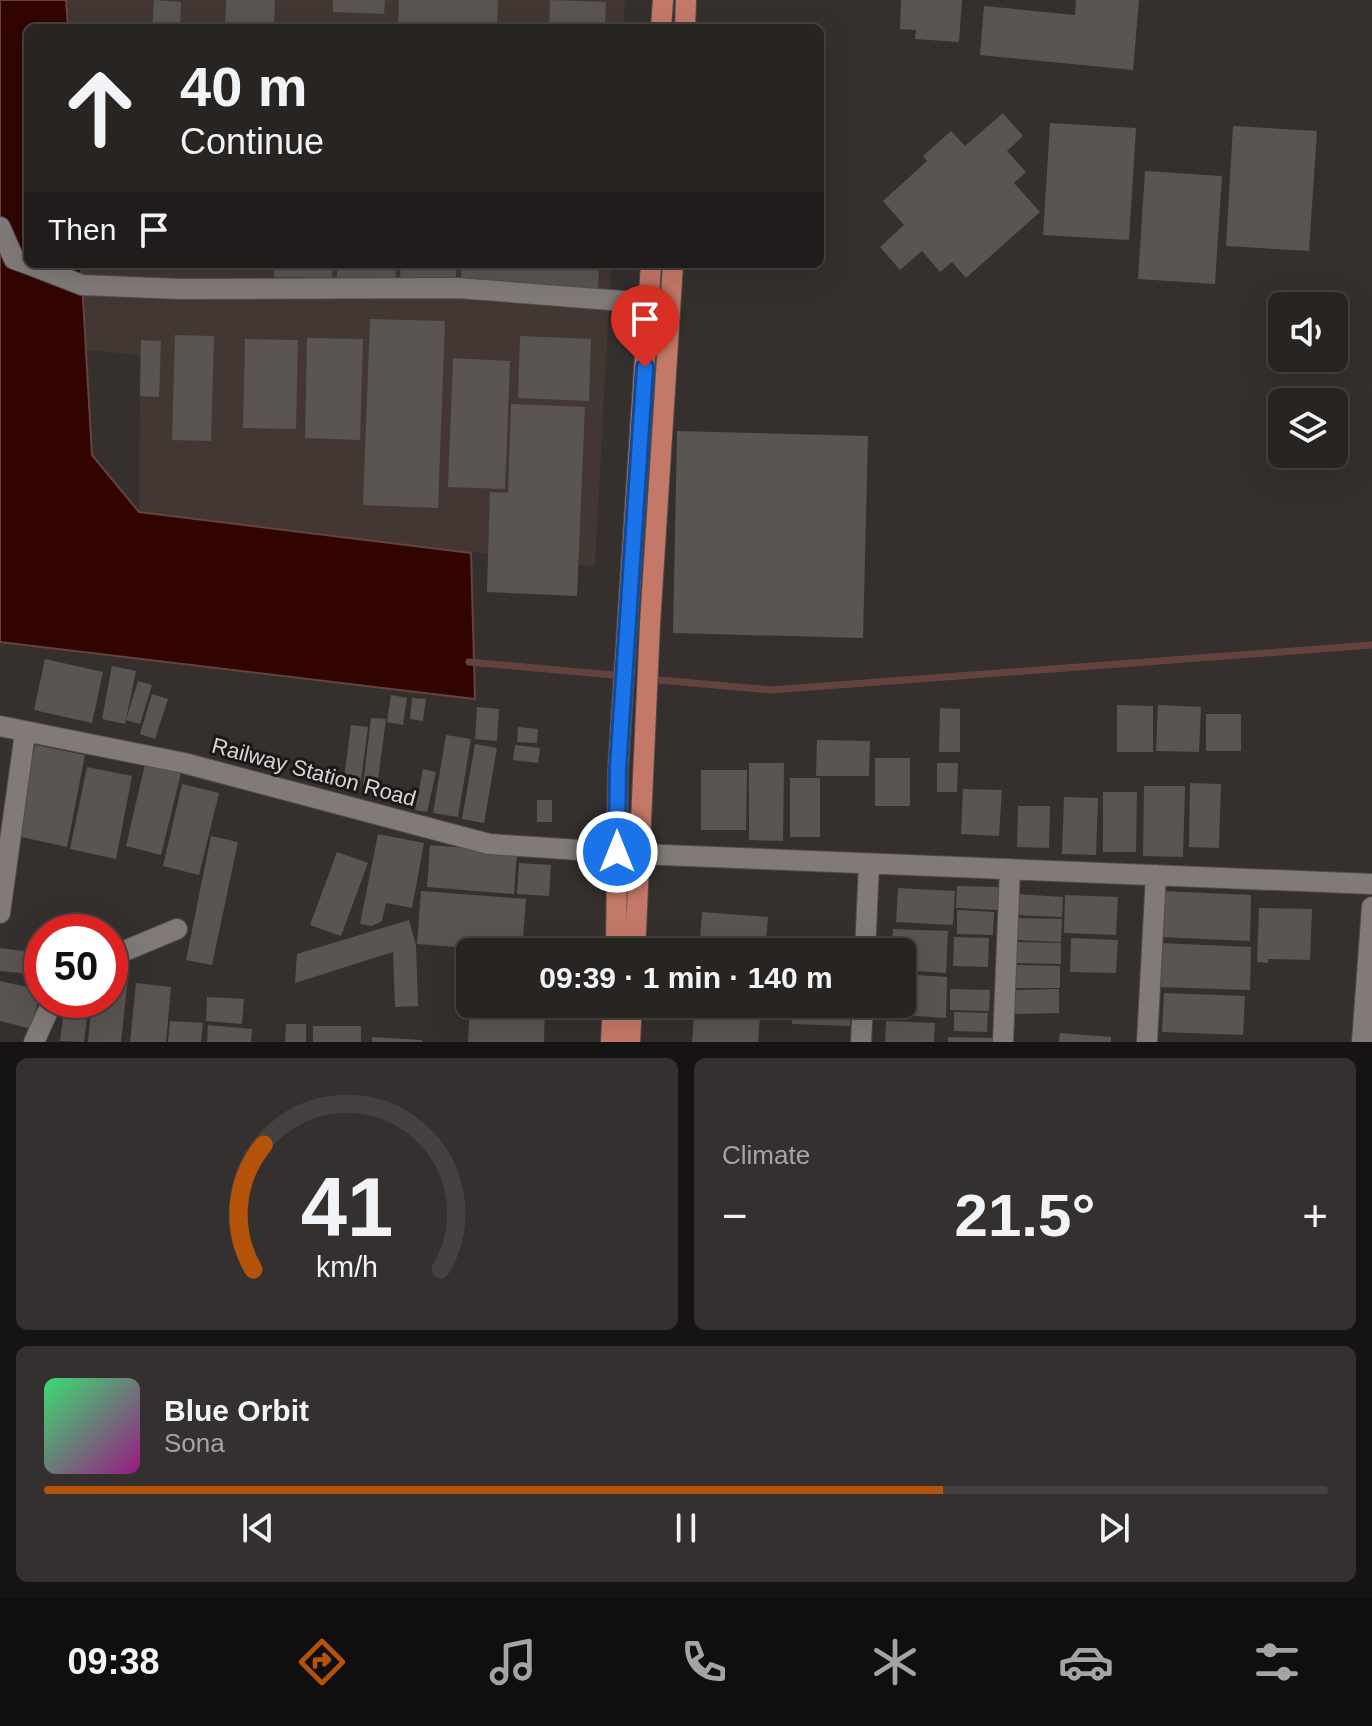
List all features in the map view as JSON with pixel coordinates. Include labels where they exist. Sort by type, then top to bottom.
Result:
[{"type":"main road","points":[[661,24],[663,0]]},
{"type":"main road","points":[[685,24],[686,0]]},
{"type":"main road","points":[[636,938],[647,709],[640,623],[651,268]]},
{"type":"main road","points":[[616,938],[618,768],[624,710],[640,623],[673,268]]},
{"type":"main road","points":[[611,1042],[612,1018]]},
{"type":"main road","points":[[630,1042],[631,1018]]},
{"type":"street","points":[[0,227],[14,259],[24,263]]},
{"type":"street","points":[[38,268],[82,285],[180,289],[458,288],[649,303]]},
{"type":"street","name":"Railway Station Road","points":[[0,726],[184,763],[489,844],[639,854],[1372,884]]},
{"type":"street","points":[[0,913],[25,733]]},
{"type":"street","points":[[866,938],[869,864]]},
{"type":"street","points":[[1003,1042],[1010,869]]},
{"type":"street","points":[[1147,1042],[1156,875]]},
{"type":"street","points":[[1362,1042],[1372,907]]},
{"type":"street","points":[[128,949],[177,929]]},
{"type":"street","points":[[34,1042],[45,1018]]},
{"type":"street","points":[[861,1042],[862,1018]]},
{"type":"shaded area","points":[[0,0],[66,0],[68,24],[24,24],[24,268],[81,268],[92,455],[139,512],[471,553],[475,699],[0,642]]},
{"type":"shaded area","points":[[55,0],[625,0],[623,24],[53,24]]},
{"type":"shaded area","points":[[38,268],[611,268],[595,567],[139,512],[140,355],[33,345]]},
{"type":"building","points":[[154,0],[181,2],[180,24],[152,24]]},
{"type":"building","points":[[226,0],[275,0],[274,24],[225,24]]},
{"type":"building","points":[[333,0],[385,0],[384,14],[333,12]]},
{"type":"building","points":[[399,0],[498,0],[497,24],[398,24]]},
{"type":"building","points":[[550,0],[606,2],[605,24],[549,24]]},
{"type":"building","points":[[901,0],[962,0],[959,42],[915,39],[916,30],[900,29]]},
{"type":"building","points":[[1076,0],[1139,0],[1133,70],[980,55],[984,6],[1075,15]]},
{"type":"building","points":[[1003,113],[1023,136],[1007,151],[1026,172],[1014,183],[1040,212],[966,278],[952,262],[940,272],[922,251],[900,270],[880,247],[904,225],[883,201],[927,161],[923,156],[951,131],[965,146]]},
{"type":"building","points":[[1050,123],[1136,128],[1129,240],[1043,235]]},
{"type":"building","points":[[1233,126],[1317,131],[1309,251],[1226,246]]},
{"type":"building","points":[[1145,171],[1222,176],[1215,284],[1138,279]]},
{"type":"building","points":[[209,268],[209,270],[165,269]]},
{"type":"building","points":[[274,268],[333,268],[332,278],[274,277]]},
{"type":"building","points":[[337,268],[396,268],[395,282],[337,279]]},
{"type":"building","points":[[401,268],[456,268],[456,284],[400,281]]},
{"type":"building","points":[[461,268],[599,268],[598,291],[461,285]]},
{"type":"building","points":[[370,319],[445,321],[438,508],[363,505]]},
{"type":"building","points":[[175,335],[214,336],[211,441],[172,440]]},
{"type":"building","points":[[520,336],[591,339],[589,401],[518,398]]},
{"type":"building","points":[[307,338],[363,339],[360,440],[305,438]]},
{"type":"building","points":[[245,339],[298,340],[296,429],[243,428]]},
{"type":"building","points":[[141,340],[161,341],[159,397],[140,396]]},
{"type":"building","points":[[453,358],[510,361],[505,489],[448,487]]},
{"type":"building","points":[[511,404],[585,407],[577,596],[487,592],[490,492],[508,493]]},
{"type":"building","points":[[677,431],[868,436],[863,638],[673,633]]},
{"type":"building","points":[[45,659],[103,672],[92,723],[34,710]]},
{"type":"building","points":[[112,666],[136,671],[125,724],[102,719]]},
{"type":"building","points":[[138,681],[152,685],[140,724],[126,720]]},
{"type":"building","points":[[152,694],[168,699],[155,739],[140,734]]},
{"type":"building","points":[[391,695],[407,698],[403,725],[387,722]]},
{"type":"building","points":[[412,698],[426,699],[423,721],[410,719]]},
{"type":"building","points":[[1117,705],[1153,706],[1153,752],[1117,752]]},
{"type":"building","points":[[1158,705],[1201,707],[1199,752],[1156,751]]},
{"type":"building","points":[[477,707],[499,709],[497,741],[475,739]]},
{"type":"building","points":[[940,708],[960,709],[960,752],[939,752]]},
{"type":"building","points":[[1206,714],[1241,714],[1241,751],[1206,751]]},
{"type":"building","points":[[371,718],[386,719],[377,788],[363,785]]},
{"type":"building","points":[[351,725],[368,727],[360,788],[343,786]]},
{"type":"building","points":[[518,727],[538,729],[537,743],[517,742]]},
{"type":"building","points":[[446,735],[471,739],[458,817],[433,813]]},
{"type":"building","points":[[817,740],[870,741],[869,776],[816,776]]},
{"type":"building","points":[[475,744],[497,748],[484,823],[462,819]]},
{"type":"building","points":[[35,745],[85,755],[67,847],[17,836]]},
{"type":"building","points":[[515,745],[540,748],[538,763],[513,760]]},
{"type":"building","points":[[875,758],[910,758],[910,806],[875,806]]},
{"type":"building","points":[[749,763],[784,763],[783,841],[749,840]]},
{"type":"building","points":[[937,763],[958,763],[957,792],[937,792]]},
{"type":"building","points":[[145,764],[181,773],[161,855],[126,846]]},
{"type":"building","points":[[87,767],[132,776],[116,859],[70,849]]},
{"type":"building","points":[[423,769],[436,772],[427,812],[415,810]]},
{"type":"building","points":[[701,770],[747,770],[746,830],[701,830]]},
{"type":"building","points":[[790,778],[820,778],[820,837],[790,837]]},
{"type":"building","points":[[1190,783],[1221,784],[1219,848],[1189,847]]},
{"type":"building","points":[[182,784],[219,793],[199,875],[163,866]]},
{"type":"building","points":[[1144,786],[1185,786],[1183,857],[1143,856]]},
{"type":"building","points":[[963,789],[1002,790],[999,836],[961,834]]},
{"type":"building","points":[[1103,792],[1137,792],[1136,852],[1103,852]]},
{"type":"building","points":[[1064,797],[1098,798],[1096,855],[1062,854]]},
{"type":"building","points":[[537,800],[552,800],[552,822],[537,822]]},
{"type":"building","points":[[1018,806],[1050,806],[1049,848],[1017,847]]},
{"type":"building","points":[[378,834],[424,843],[412,908],[386,903],[382,921],[372,926],[360,924]]},
{"type":"building","points":[[211,836],[238,842],[212,965],[186,960]]},
{"type":"building","points":[[430,845],[517,852],[514,894],[427,887]]},
{"type":"building","points":[[337,852],[368,863],[341,936],[310,925]]},
{"type":"building","points":[[519,863],[551,865],[549,896],[517,894]]},
{"type":"building","points":[[957,886],[1000,887],[999,910],[956,908]]},
{"type":"building","points":[[898,888],[955,891],[953,925],[896,922]]},
{"type":"building","points":[[421,891],[526,899],[523,938],[456,938],[456,947],[417,944]]},
{"type":"building","points":[[1161,891],[1251,895],[1250,941],[1159,937]]},
{"type":"building","points":[[1017,894],[1063,897],[1062,917],[1016,915]]},
{"type":"building","points":[[1065,895],[1118,897],[1116,935],[1064,933]]},
{"type":"building","points":[[1259,908],[1312,909],[1310,960],[1268,959],[1268,963],[1257,962]]},
{"type":"building","points":[[957,910],[994,912],[993,935],[957,934]]},
{"type":"building","points":[[702,912],[768,917],[766,938],[700,938]]},
{"type":"building","points":[[1016,918],[1062,919],[1061,942],[1016,940]]},
{"type":"building","points":[[409,920],[416,945],[418,1006],[395,1007],[393,952],[295,983],[297,954]]},
{"type":"building","points":[[893,929],[948,931],[946,973],[916,971],[916,938],[892,938]]},
{"type":"building","points":[[954,937],[989,938],[988,967],[953,966]]},
{"type":"building","points":[[1071,938],[1118,940],[1116,973],[1070,972]]},
{"type":"building","points":[[1016,942],[1061,943],[1061,964],[1015,963]]},
{"type":"building","points":[[1160,943],[1251,947],[1250,990],[1158,987]]},
{"type":"building","points":[[0,948],[24,951],[24,973],[0,971]]},
{"type":"building","points":[[1015,965],[1060,966],[1060,988],[1015,988]]},
{"type":"building","points":[[916,975],[947,977],[946,1018],[916,1016]]},
{"type":"building","points":[[0,981],[24,986],[24,1018],[34,1018],[32,1029],[0,1021]]},
{"type":"building","points":[[136,983],[171,987],[166,1042],[130,1042]]},
{"type":"building","points":[[950,989],[990,990],[989,1011],[950,1010]]},
{"type":"building","points":[[1059,989],[1059,1013],[1014,1014],[1014,990]]},
{"type":"building","points":[[1164,993],[1245,996],[1243,1035],[1162,1032]]},
{"type":"building","points":[[207,997],[244,999],[242,1024],[206,1021]]},
{"type":"building","points":[[954,1012],[988,1013],[987,1032],[954,1031]]},
{"type":"building","points":[[63,1018],[87,1018],[84,1042],[60,1041]]},
{"type":"building","points":[[90,1018],[124,1018],[121,1042],[88,1042]]},
{"type":"building","points":[[469,1018],[545,1018],[544,1042],[468,1042]]},
{"type":"building","points":[[694,1018],[760,1018],[758,1042],[692,1042]]},
{"type":"building","points":[[792,1018],[850,1018],[850,1026],[792,1024]]},
{"type":"building","points":[[170,1021],[203,1023],[201,1042],[168,1042]]},
{"type":"building","points":[[886,1021],[935,1023],[934,1042],[885,1042]]},
{"type":"building","points":[[286,1024],[306,1024],[306,1042],[285,1042]]},
{"type":"building","points":[[208,1025],[252,1029],[251,1042],[207,1042]]},
{"type":"building","points":[[313,1026],[361,1026],[361,1042],[313,1042]]},
{"type":"building","points":[[1060,1033],[1111,1037],[1111,1042],[1059,1042]]},
{"type":"building","points":[[372,1037],[422,1040],[422,1042],[372,1042]]},
{"type":"building","points":[[948,1037],[993,1038],[993,1042],[948,1042]]},
{"type":"waterway","points":[[648,679],[771,690],[1372,645]]},
{"type":"waterway","points":[[469,662],[624,676]]},
{"type":"route","points":[[617,852],[618,768],[645,367]]}]
